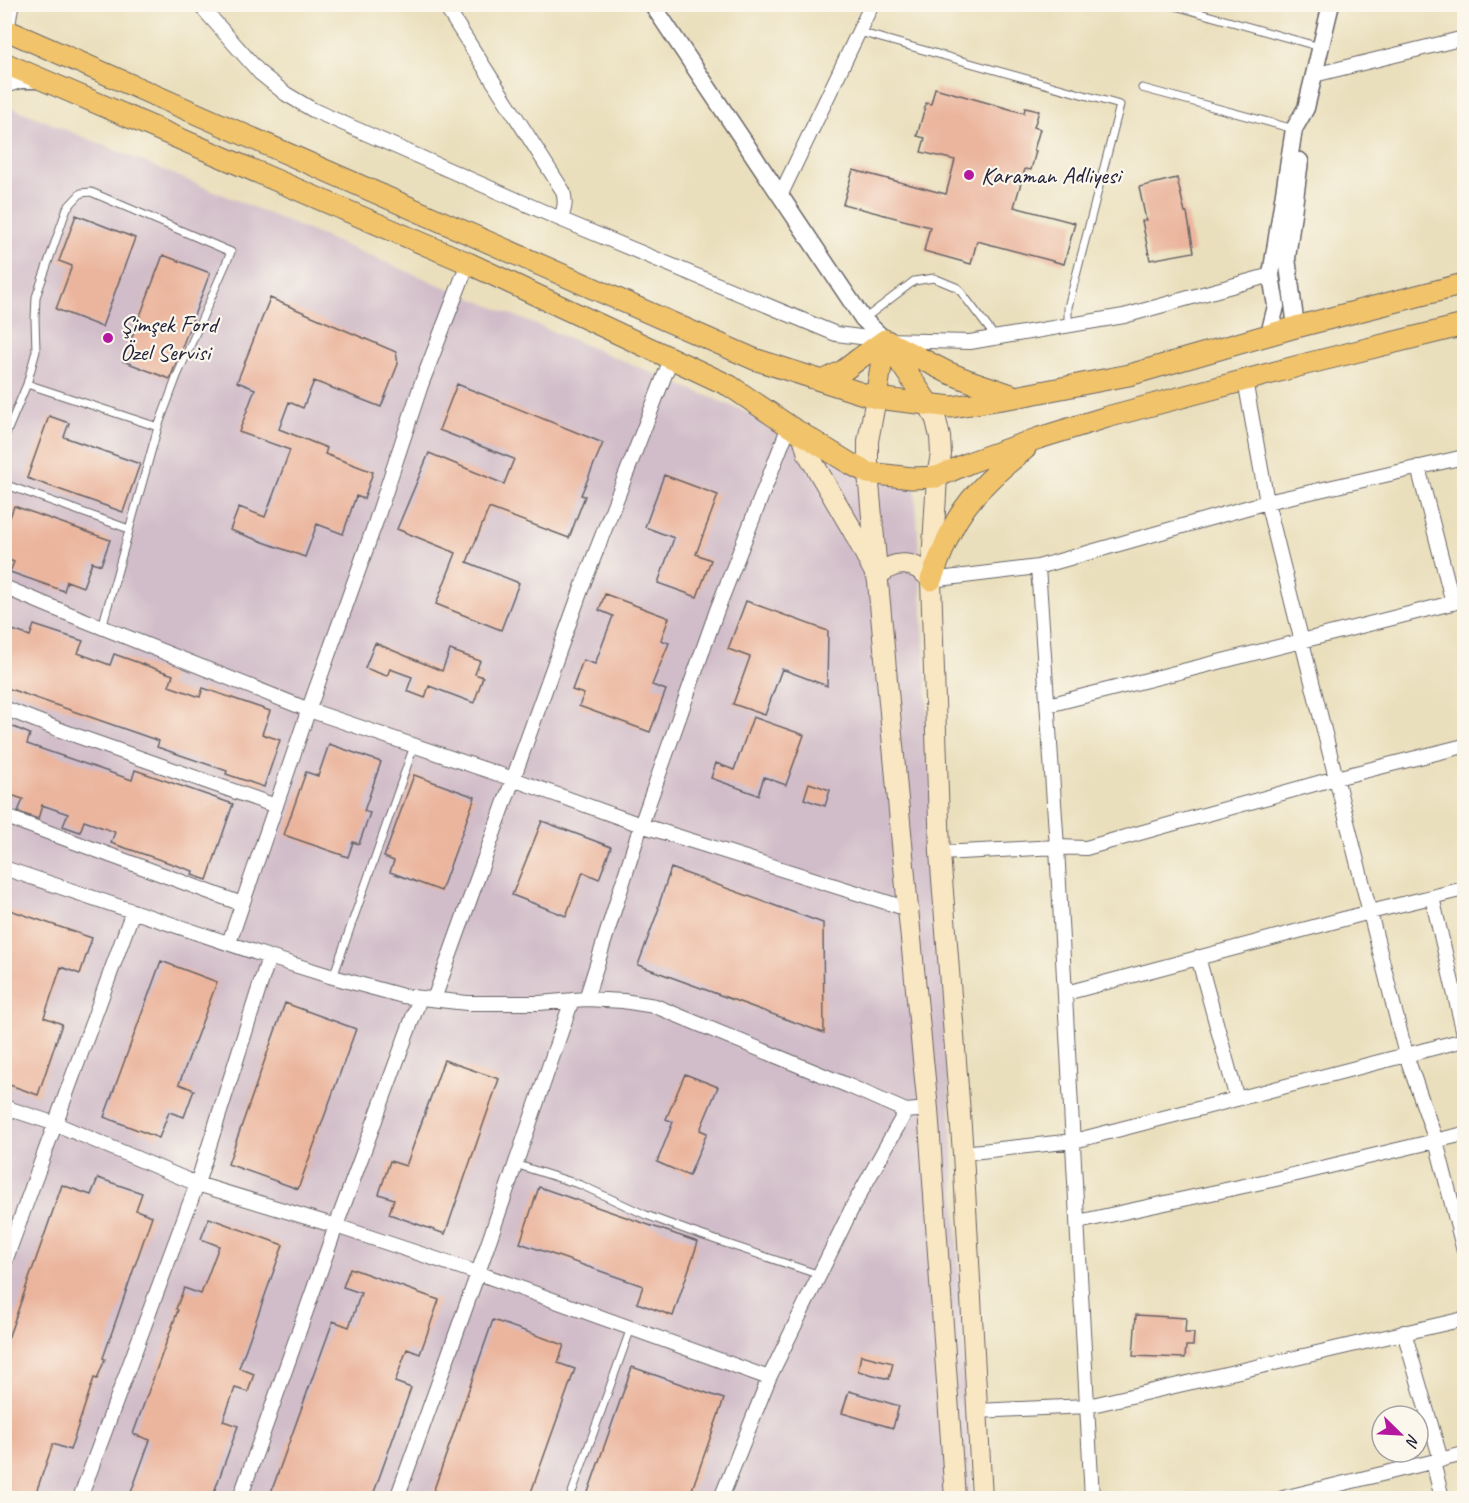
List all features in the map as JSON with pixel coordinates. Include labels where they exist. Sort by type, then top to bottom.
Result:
[{"type":"main road","points":[[7,30],[754,359],[876,398],[952,407],[1129,375],[1269,334],[1464,284]]},
{"type":"main road","points":[[4,63],[468,263],[730,386],[795,430],[868,472],[912,478],[937,477],[971,462],[1107,417],[1464,325]]},
{"type":"main road","points":[[823,381],[843,371],[885,340]]},
{"type":"main road","points":[[885,340],[947,372],[1016,396]]},
{"type":"main road","points":[[885,340],[868,441],[868,472],[928,1109],[955,1498]]},
{"type":"main road","points":[[885,340],[929,405],[940,437],[941,454],[937,477],[931,580],[940,853],[963,1154],[982,1498]]},
{"type":"main road","points":[[795,430],[877,577]]},
{"type":"main road","points":[[931,580],[946,541],[972,498],[1002,467],[1039,438]]},
{"type":"main road","points":[[877,577],[887,568],[907,564],[921,570],[931,580]]},
{"type":"street","points":[[199,4],[260,72],[286,94],[313,110],[560,219],[836,334],[885,340],[970,342],[1124,316],[1271,275]]},
{"type":"street","points":[[444,4],[563,191],[566,201],[560,219]]},
{"type":"street","points":[[652,4],[863,319],[885,340]]},
{"type":"street","points":[[780,196],[872,4]]},
{"type":"street","points":[[1269,334],[1276,306],[1271,275],[1294,129],[1305,108],[1331,4]]},
{"type":"street","points":[[1314,75],[1464,38]]},
{"type":"street","points":[[4,85],[20,80],[42,80]]},
{"type":"street","points":[[1296,327],[1287,258],[1304,132],[1305,108]]},
{"type":"street","points":[[229,943],[422,385],[468,263]]},
{"type":"street","points":[[240,1498],[336,1226],[513,779],[581,590],[671,359]]},
{"type":"street","points":[[1245,380],[1267,502],[1406,1055],[1436,1142],[1464,1246]]},
{"type":"street","points":[[397,1498],[515,1164],[579,999],[717,610],[795,430]]},
{"type":"street","points":[[931,580],[1038,567],[1267,502],[1464,457]]},
{"type":"street","points":[[1048,705],[1459,601],[1418,467]]},
{"type":"street","points":[[1038,567],[1058,847],[1092,1498]]},
{"type":"street","points":[[4,587],[309,710],[641,825],[908,909]]},
{"type":"street","points":[[4,708],[276,806]]},
{"type":"street","points":[[940,853],[1058,847],[1086,848],[1336,778],[1464,746]]},
{"type":"street","points":[[4,816],[243,904]]},
{"type":"street","points":[[4,868],[269,957],[403,996],[467,1003],[539,1003],[579,999],[623,1001],[655,1006],[906,1111],[928,1109]]},
{"type":"street","points":[[1066,993],[1464,889]]},
{"type":"street","points":[[1432,897],[1464,1034]]},
{"type":"street","points":[[4,1264],[133,911]]},
{"type":"street","points":[[80,1498],[197,1184],[269,957]]},
{"type":"street","points":[[1198,957],[1236,1099]]},
{"type":"street","points":[[963,1154],[1074,1141],[1464,1040]]},
{"type":"street","points":[[4,1107],[56,1124],[197,1184],[336,1226],[478,1273],[769,1378]]},
{"type":"street","points":[[721,1498],[769,1378],[853,1206],[906,1111]]},
{"type":"street","points":[[1078,1222],[1288,1176],[1464,1134]]},
{"type":"street","points":[[977,1411],[1088,1406],[1464,1318]]},
{"type":"street","points":[[1404,1332],[1437,1461],[1442,1498]]},
{"type":"street","points":[[1283,1498],[1464,1454]]},
{"type":"lane","points":[[7,30],[15,4]]},
{"type":"lane","points":[[1168,4],[1320,47]]},
{"type":"lane","points":[[859,32],[1120,105],[1068,307],[1068,326]]},
{"type":"lane","points":[[1142,88],[1294,129]]},
{"type":"lane","points":[[4,439],[27,384],[36,351],[34,319],[36,297],[67,208],[81,193],[91,192],[231,252],[177,376],[158,427],[101,627]]},
{"type":"lane","points":[[863,319],[914,281],[934,278],[958,288],[996,338]]},
{"type":"lane","points":[[27,384],[158,427]]},
{"type":"lane","points":[[4,484],[129,529]]},
{"type":"lane","points":[[333,977],[414,746]]},
{"type":"lane","points":[[515,1164],[581,1185],[646,1215],[692,1232],[820,1275]]},
{"type":"lane","points":[[570,1498],[631,1328]]},
{"type":"shaded area","points":[[4,104],[915,482],[972,1498],[5,1498]]},
{"type":"building","name":"Karaman Adliyesi","points":[[935,88],[1024,113],[1025,108],[1039,111],[1034,127],[1040,129],[1034,150],[1036,151],[1031,170],[1025,169],[1014,207],[1075,223],[1064,264],[977,241],[971,264],[924,251],[930,227],[843,204],[853,170],[946,194],[955,160],[921,152],[925,138],[917,136],[926,103],[931,104]]},
{"type":"building","points":[[1177,178],[1185,213],[1187,213],[1194,252],[1150,260],[1142,221],[1146,220],[1139,187]]},
{"type":"building","points":[[76,215],[135,238],[102,327],[56,309],[72,266],[59,261]]},
{"type":"building","points":[[163,255],[210,273],[170,379],[123,361]]},
{"type":"building","points":[[270,298],[396,352],[398,364],[381,407],[314,381],[303,408],[289,402],[279,429],[327,448],[325,454],[373,472],[364,499],[356,496],[343,534],[317,524],[305,557],[230,530],[239,507],[265,517],[290,450],[239,432],[255,389],[237,382]]},
{"type":"building","points":[[457,384],[603,443],[581,495],[585,496],[569,538],[489,508],[467,562],[519,583],[501,630],[436,604],[456,553],[397,529],[429,453],[504,484],[514,459],[439,430]]},
{"type":"building","points":[[49,416],[69,423],[64,437],[140,464],[123,512],[27,478]]},
{"type":"building","points":[[664,475],[718,495],[696,554],[711,560],[697,597],[658,583],[674,538],[645,527]]},
{"type":"building","points":[[14,506],[110,540],[101,565],[92,562],[83,587],[67,581],[64,591],[10,572],[14,562],[4,558],[4,534]]},
{"type":"building","points":[[605,594],[669,618],[661,640],[669,643],[652,685],[666,690],[650,732],[579,706],[584,694],[572,690],[583,660],[595,664],[613,616],[599,610]]},
{"type":"building","points":[[746,601],[828,631],[827,686],[782,669],[765,715],[733,704],[750,657],[728,649]]},
{"type":"building","points":[[34,625],[83,641],[78,653],[110,665],[114,654],[173,675],[169,686],[200,697],[203,688],[270,711],[262,734],[280,740],[264,787],[226,774],[227,771],[157,747],[159,741],[4,687],[4,627],[30,636]]},
{"type":"building","points":[[375,643],[442,671],[450,650],[480,661],[475,674],[483,677],[474,703],[429,686],[425,698],[407,691],[412,677],[390,669],[387,676],[365,668]]},
{"type":"building","points":[[753,717],[804,735],[786,785],[764,777],[758,795],[711,778],[716,763],[734,770]]},
{"type":"building","points":[[4,723],[30,734],[27,744],[132,780],[135,770],[233,804],[207,880],[192,875],[193,871],[111,843],[115,832],[84,821],[80,832],[63,826],[68,814],[42,805],[38,819],[18,812],[23,799],[4,793]]},
{"type":"building","points":[[329,744],[381,762],[364,811],[370,813],[359,844],[353,842],[348,857],[284,835],[306,772],[318,776]]},
{"type":"building","points":[[414,775],[475,797],[441,891],[390,872],[394,861],[384,857]]},
{"type":"building","points":[[809,783],[830,790],[825,806],[804,799]]},
{"type":"building","points":[[542,821],[611,847],[599,879],[583,872],[566,916],[512,895]]},
{"type":"building","points":[[671,868],[823,923],[824,1033],[638,965]]},
{"type":"building","points":[[4,908],[92,938],[80,974],[61,967],[44,1017],[62,1024],[38,1095],[4,1083]]},
{"type":"building","points":[[161,961],[217,982],[179,1084],[194,1090],[184,1117],[169,1112],[159,1138],[104,1117]]},
{"type":"building","points":[[285,1003],[356,1029],[298,1189],[228,1164]]},
{"type":"building","points":[[444,1060],[499,1079],[445,1234],[389,1214],[394,1199],[379,1194],[390,1161],[406,1166]]},
{"type":"building","points":[[685,1074],[718,1087],[700,1130],[707,1133],[689,1176],[657,1162],[673,1122],[666,1119]]},
{"type":"building","points":[[98,1178],[142,1193],[136,1210],[152,1216],[103,1358],[105,1359],[97,1379],[94,1378],[70,1450],[53,1444],[34,1498],[4,1498],[4,1350],[62,1185],[91,1195]]},
{"type":"building","points":[[539,1187],[698,1242],[673,1316],[637,1303],[643,1286],[520,1243]]},
{"type":"building","points":[[209,1218],[283,1245],[239,1368],[254,1374],[248,1392],[235,1388],[223,1421],[238,1426],[212,1498],[129,1498],[150,1440],[133,1434],[178,1310],[176,1309],[184,1288],[201,1294],[219,1246],[201,1239]]},
{"type":"building","points":[[350,1268],[439,1300],[420,1354],[407,1349],[395,1382],[411,1388],[372,1498],[269,1498],[333,1321],[349,1327],[361,1293],[343,1287]]},
{"type":"building","points":[[1136,1315],[1186,1318],[1185,1333],[1194,1333],[1193,1346],[1186,1346],[1185,1358],[1133,1356]]},
{"type":"building","points":[[493,1320],[564,1345],[558,1363],[575,1369],[529,1498],[431,1498]]},
{"type":"building","points":[[861,1355],[893,1363],[889,1379],[858,1371]]},
{"type":"building","points":[[632,1367],[724,1399],[689,1498],[586,1498]]},
{"type":"building","points":[[849,1391],[899,1406],[893,1428],[842,1413]]},
{"type":"place","name":"Karaman Adliyesi","points":[[969,175]]},
{"type":"place","name":"Şimşek Ford Özel Servisi","points":[[108,338]]}]
